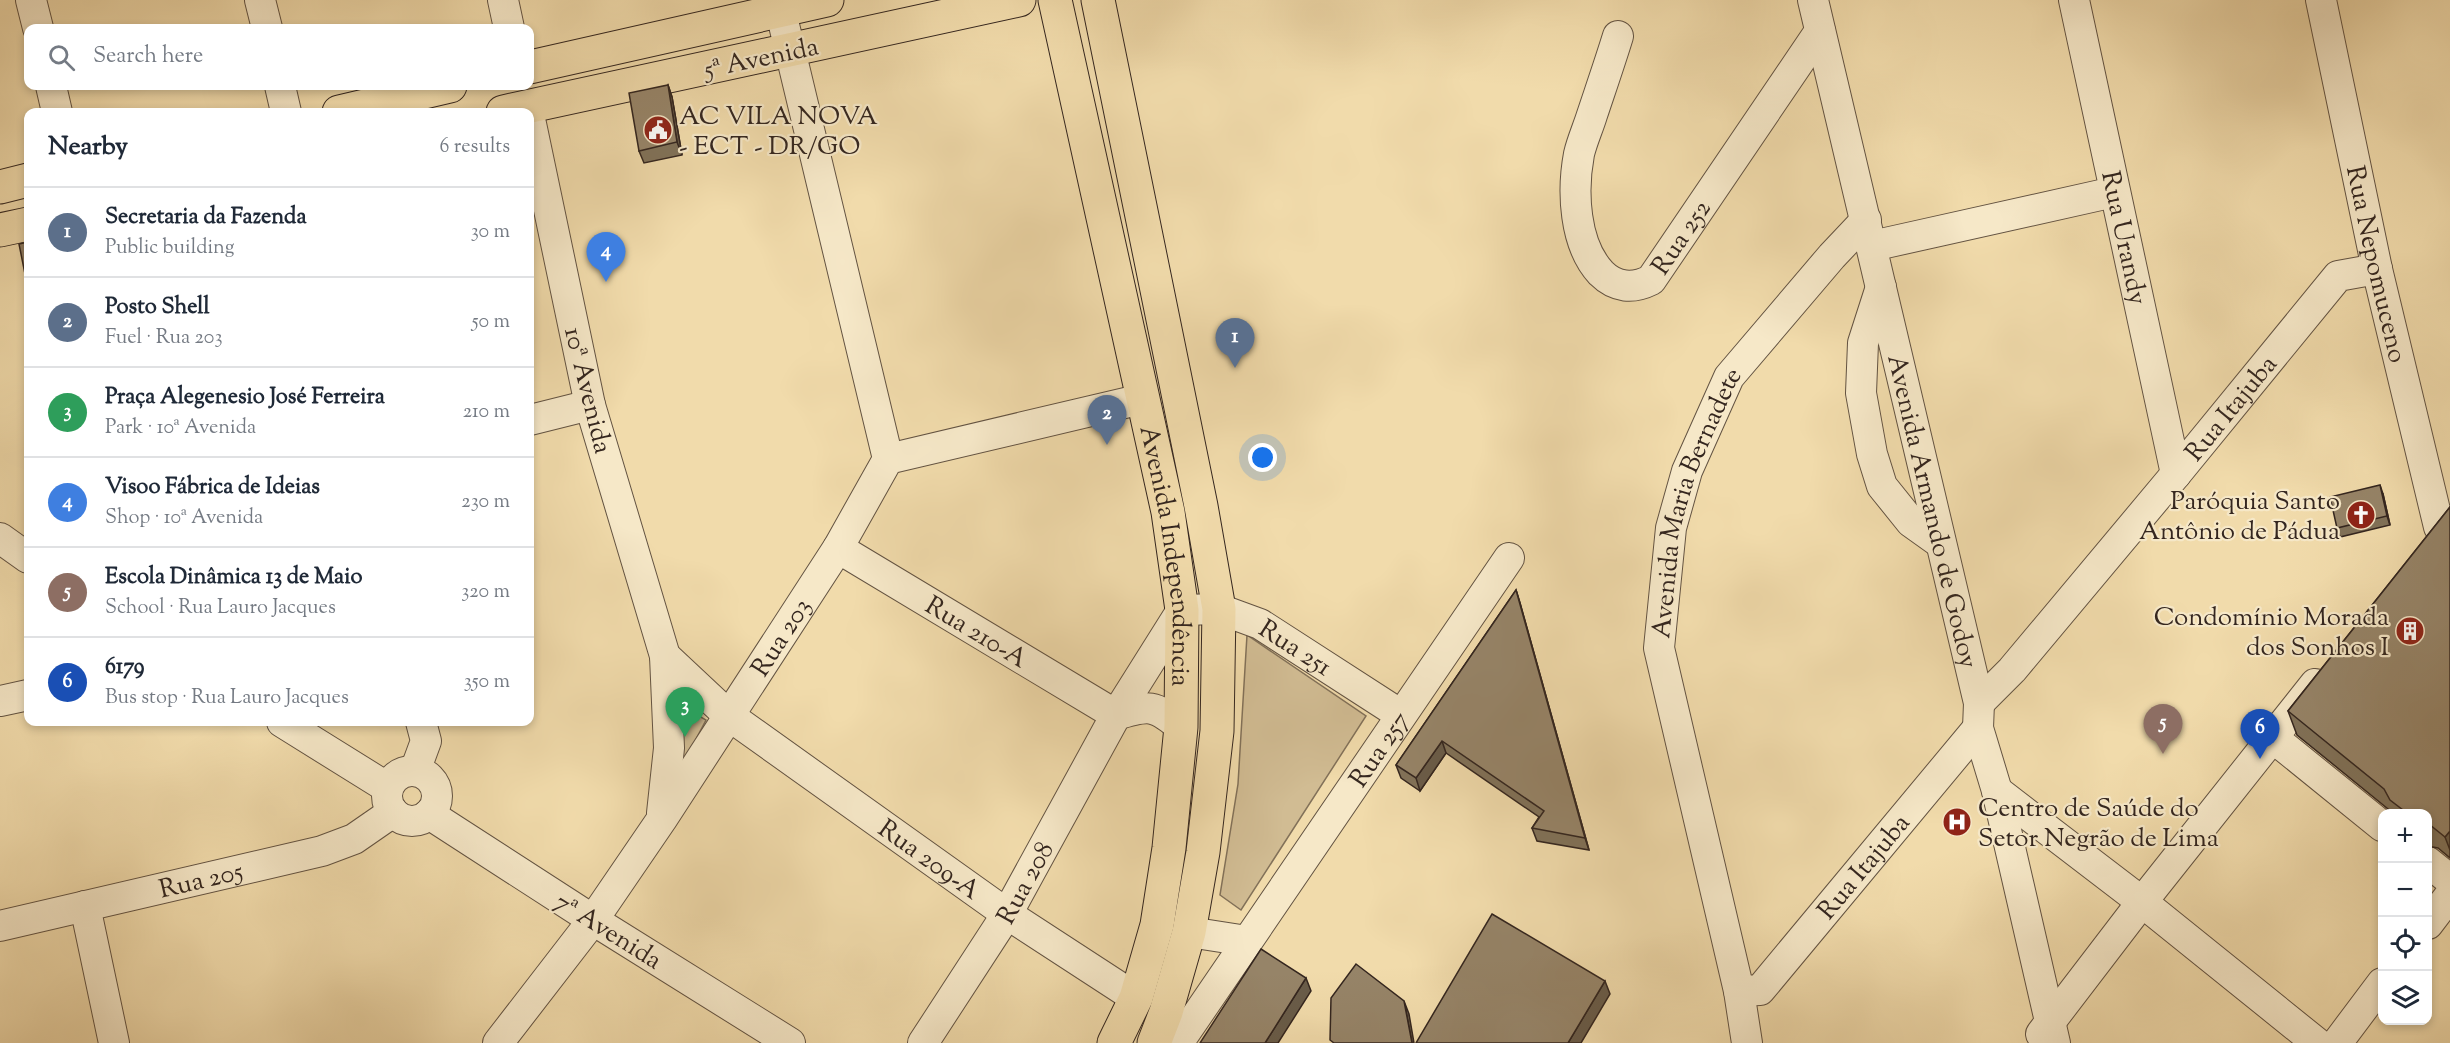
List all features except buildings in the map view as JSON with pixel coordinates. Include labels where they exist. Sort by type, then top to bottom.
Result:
[{"type":"main road","name":"5ª Avenida","points":[[534,66],[779,5],[827,0]]},
{"type":"main road","name":"5ª Avenida","points":[[522,107],[1019,0]]},
{"type":"main road","name":"Avenida Independência","points":[[1055,0],[1168,512],[1182,610],[1181,727],[1169,848],[1157,925],[1136,998],[1114,1043]]},
{"type":"main road","name":"Avenida Independência","points":[[1098,0],[1201,506],[1219,609],[1217,731],[1203,852],[1189,932],[1166,1012],[1154,1043]]},
{"type":"main road","points":[[363,108],[434,90]]},
{"type":"main road","points":[[0,187],[24,181]]},
{"type":"main road","points":[[0,230],[24,225]]},
{"type":"street","points":[[31,0],[37,24]]},
{"type":"street","points":[[260,0],[266,24]]},
{"type":"street","points":[[503,0],[508,24]]},
{"type":"street","name":"Avenida Armando de Godoy","points":[[1813,0],[1997,791],[2046,1036]]},
{"type":"street","name":"Rua Urandy","points":[[2074,0],[2176,474]]},
{"type":"street","name":"Rua Nepomuceno","points":[[2320,0],[2377,269],[2438,529]]},
{"type":"street","points":[[779,5],[888,459],[1142,399]]},
{"type":"street","name":"Rua 252","points":[[1618,36],[1579,154],[1575,196],[1582,235],[1591,262],[1605,277],[1621,285],[1637,287],[1651,280],[1820,31]]},
{"type":"street","points":[[52,90],[56,108]]},
{"type":"street","points":[[281,90],[285,108]]},
{"type":"street","name":"10ª Avenida","points":[[534,160],[590,405],[665,656],[669,748],[662,819]]},
{"type":"street","points":[[1869,233],[2114,192]]},
{"type":"street","name":"Avenida Maria Bernadete","points":[[1747,1043],[1739,991],[1659,648],[1671,528],[1687,471],[1729,377],[1832,256],[1869,233]]},
{"type":"street","name":"Rua Itajuba","points":[[1739,991],[1760,990],[2012,670],[2338,276],[2377,269]]},
{"type":"street","points":[[1881,287],[1863,343],[1861,393],[1872,454],[1882,486],[1911,522],[1939,542]]},
{"type":"street","points":[[534,419],[590,405]]},
{"type":"street","name":"Rua 203","points":[[507,1036],[593,920],[662,819],[728,714],[838,548],[888,459]]},
{"type":"street","points":[[0,538],[24,555]]},
{"type":"street","name":"Rua 210-A","points":[[838,548],[1116,715]]},
{"type":"street","name":"Rua 257","points":[[1178,1043],[1509,558]]},
{"type":"street","name":"Rua 251","points":[[1182,610],[1219,609],[1260,624],[1401,715]]},
{"type":"street","name":"Rua 208","points":[[923,1043],[1007,915],[1116,715],[1182,610]]},
{"type":"street","points":[[665,656],[728,714]]},
{"type":"street","points":[[2046,1036],[2142,902],[2330,664]]},
{"type":"street","points":[[0,701],[24,696]]},
{"type":"street","points":[[1116,715],[1144,706],[1163,712],[1181,727]]},
{"type":"street","name":"Rua 209-A","points":[[728,714],[1007,915],[1136,998]]},
{"type":"street","points":[[288,726],[391,800],[407,820],[422,819],[429,814],[434,808],[436,792],[429,778],[415,771],[399,775],[392,780],[391,800]]},
{"type":"street","points":[[415,771],[426,741],[422,726]]},
{"type":"street","points":[[2272,737],[2378,823]]},
{"type":"street","points":[[1997,791],[2142,902],[2317,1043]]},
{"type":"street","name":"Rua 205","points":[[0,926],[322,851],[354,839],[391,800]]},
{"type":"street","name":"7ª Avenida","points":[[429,814],[790,1043]]},
{"type":"street","points":[[2428,863],[2450,880]]},
{"type":"street","points":[[2432,918],[2450,895]]},
{"type":"street","points":[[85,906],[114,1043]]},
{"type":"street","points":[[1189,932],[1247,941]]},
{"type":"street","points":[[2337,1043],[2378,988]]},
{"type":"shaded area","points":[[1247,635],[1366,716],[1241,910],[1220,895],[1238,784]]},
{"type":"shaded area","points":[[675,702],[706,720],[685,760],[673,754]]},
{"type":"place","name":"AC VILA NOVA - ECT - DR/GO","points":[[658,130]]},
{"type":"place","name":"Visoo Fábrica de Ideias","points":[[606,282]]},
{"type":"place","name":"Secretaria da Fazenda","points":[[1235,368]]},
{"type":"place","name":"Posto Shell","points":[[1107,445]]},
{"type":"place","name":"Paróquia Santo Antônio de Pádua","points":[[2361,515]]},
{"type":"place","name":"Condomínio Morada dos Sonhos I","points":[[2410,631]]},
{"type":"place","name":"Praça Alegenesio José Ferreira","points":[[685,737]]},
{"type":"place","name":"Escola Dinâmica 13 de Maio","points":[[2163,754]]},
{"type":"place","name":"6179","points":[[2260,759]]},
{"type":"place","name":"Centro de Saúde do Setor Negrão de Lima","points":[[1957,822]]}]
